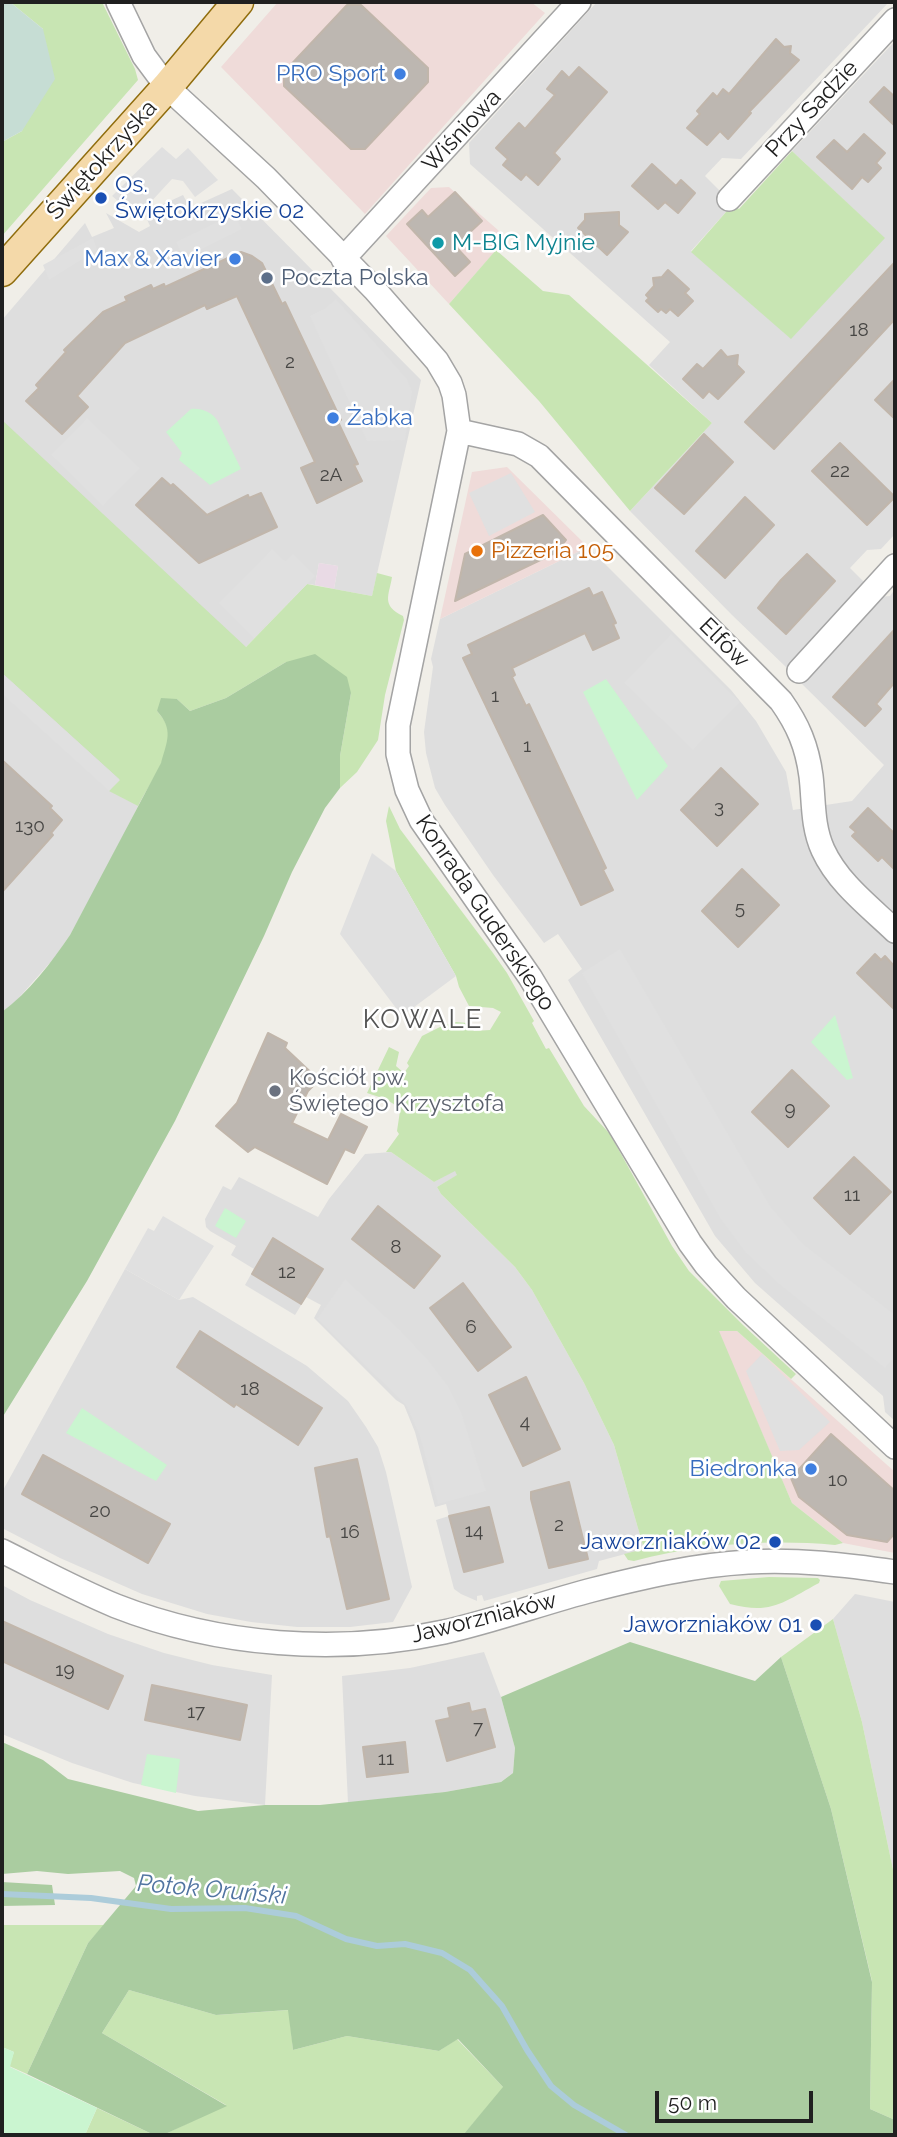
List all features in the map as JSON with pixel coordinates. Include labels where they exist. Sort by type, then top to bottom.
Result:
[{"type":"main road","name":"Świętokrzyska","points":[[2,271],[167,87],[238,2]]},
{"type":"street","name":"Konrada Guderskiego","points":[[118,2],[145,56],[167,87],[266,178],[374,290],[437,361],[450,383],[458,431],[398,725],[398,754],[407,790],[421,820],[530,976],[674,1217],[706,1265],[761,1323],[895,1447]]},
{"type":"street","name":"Wiśniowa","points":[[343,259],[579,2]]},
{"type":"street","name":"Przy Sadzie","points":[[729,199],[895,20]]},
{"type":"street","name":"Elfów","points":[[458,431],[519,444],[539,456],[781,701],[796,723],[807,753],[813,812],[822,849],[835,872],[895,931]]},
{"type":"street","points":[[799,671],[895,566]]},
{"type":"street","name":"Jaworzniaków","points":[[2,1551],[78,1590],[159,1620],[261,1640],[352,1644],[445,1632],[599,1588],[702,1567],[748,1562],[792,1562],[856,1566],[895,1572]]},
{"type":"shaded area","points":[[278,2],[531,2],[545,13],[365,214],[221,67]]},
{"type":"shaded area","points":[[597,2],[889,2],[741,159],[722,158],[705,176],[733,204],[691,251],[791,338],[884,238],[792,151],[895,41],[895,534],[881,549],[867,550],[850,568],[866,584],[788,669],[630,511],[712,423],[649,365],[670,342],[470,164],[469,143]]},
{"type":"shaded area","points":[[162,147],[176,159],[188,148],[218,180],[195,197],[183,181],[172,179],[137,217],[112,196]]},
{"type":"shaded area","points":[[449,187],[507,238],[449,304],[386,236],[431,188]]},
{"type":"shaded area","points":[[232,189],[421,380],[372,596],[334,589],[338,566],[319,563],[315,585],[307,584],[241,652],[2,448],[2,320],[85,223],[92,237],[114,228],[106,213],[139,232],[150,226],[144,213],[183,195],[190,208]]},
{"type":"shaded area","points":[[234,214],[242,229],[183,258],[176,242]]},
{"type":"shaded area","points":[[93,238],[97,250],[49,280],[43,265]]},
{"type":"shaded area","points":[[336,299],[407,379],[412,392],[405,440],[367,441],[310,316]]},
{"type":"shaded area","points":[[87,418],[140,468],[103,506],[51,455]]},
{"type":"shaded area","points":[[507,467],[588,547],[440,619],[472,472]]},
{"type":"shaded area","points":[[511,473],[535,512],[489,536],[469,493]]},
{"type":"shaded area","points":[[588,547],[731,690],[756,721],[786,772],[793,810],[852,801],[884,765],[801,683],[878,597],[890,596],[895,589],[895,1421],[885,1412],[883,1396],[755,1283],[715,1236],[568,980],[582,969],[558,934],[544,943],[493,875],[435,788],[424,732],[433,667],[431,659],[440,619]]},
{"type":"shaded area","points":[[272,549],[285,561],[293,554],[315,576],[254,638],[219,603]]},
{"type":"shaded area","points":[[319,563],[338,566],[334,589],[315,585]]},
{"type":"shaded area","points":[[671,634],[740,702],[693,750],[624,683]]},
{"type":"shaded area","points":[[2,664],[149,785],[70,935],[55,957],[16,1001],[2,1012]]},
{"type":"shaded area","points":[[2,673],[120,780],[109,791],[2,694]]},
{"type":"shaded area","points":[[372,853],[396,871],[456,976],[402,1016],[340,934]]},
{"type":"shaded area","points":[[620,949],[770,1206],[803,1244],[895,1315],[895,1357],[885,1368],[779,1284],[746,1253],[720,1218],[582,973]]},
{"type":"shaded area","points":[[391,1152],[434,1182],[455,1170],[458,1175],[437,1187],[441,1194],[515,1267],[532,1290],[584,1383],[614,1445],[644,1549],[599,1561],[597,1569],[484,1601],[482,1595],[477,1596],[477,1601],[454,1589],[436,1520],[449,1516],[446,1504],[435,1507],[415,1432],[404,1405],[314,1318],[321,1305],[306,1297],[295,1315],[245,1285],[254,1269],[231,1255],[236,1246],[206,1227],[205,1219],[223,1186],[231,1190],[239,1177],[318,1217],[365,1154]]},
{"type":"shaded area","points":[[163,1216],[214,1246],[179,1300],[125,1269],[148,1228],[154,1231]]},
{"type":"shaded area","points":[[125,1269],[179,1300],[193,1297],[307,1366],[348,1401],[378,1447],[412,1587],[393,1622],[350,1627],[297,1627],[207,1614],[142,1594],[60,1558],[2,1528],[2,1492]]},
{"type":"shaded area","points":[[345,1279],[400,1330],[448,1386],[461,1412],[486,1491],[438,1504],[420,1436],[406,1405],[317,1319]]},
{"type":"shaded area","points":[[718,1331],[737,1331],[895,1472],[895,1553],[843,1543],[792,1503]]},
{"type":"shaded area","points":[[762,1354],[830,1422],[799,1450],[780,1451],[746,1371]]},
{"type":"shaded area","points":[[2,1585],[108,1634],[164,1653],[212,1665],[272,1675],[265,1805],[195,1796],[133,1783],[72,1763],[2,1734]]},
{"type":"shaded area","points":[[855,1594],[895,1602],[895,1879],[862,1722],[833,1619]]},
{"type":"shaded area","points":[[484,1652],[501,1697],[515,1748],[513,1773],[501,1782],[445,1792],[348,1803],[342,1676],[410,1668]]},
{"type":"green space","points":[[2,2],[10,2],[43,29],[55,79],[22,131],[2,142]]},
{"type":"green space","points":[[10,2],[102,2],[138,80],[2,236],[2,142],[22,131],[43,29]]},
{"type":"green space","points":[[792,151],[885,238],[791,339],[691,252],[733,204],[739,209]]},
{"type":"green space","points":[[496,250],[543,291],[569,295],[712,423],[630,511],[539,401],[449,304]]},
{"type":"green space","points":[[191,409],[206,411],[217,420],[241,469],[210,485],[179,460],[182,453],[166,432]]},
{"type":"green space","points":[[2,420],[246,647],[307,584],[372,596],[377,573],[392,577],[389,604],[404,620],[385,695],[378,740],[357,772],[340,788],[340,756],[351,693],[286,662],[226,698],[190,711],[177,699],[157,711],[168,728],[168,744],[162,763],[138,806],[109,791],[119,779],[2,673]]},
{"type":"green space","points":[[315,654],[347,677],[351,693],[340,756],[340,788],[325,808],[292,872],[175,1121],[87,1281],[2,1418],[2,1012],[39,977],[70,935],[161,763],[168,736],[166,724],[157,711],[161,698],[177,699],[190,711],[226,698],[286,662]]},
{"type":"green space","points":[[606,679],[668,766],[637,800],[583,692]]},
{"type":"green space","points":[[389,806],[400,829],[507,973],[534,1021],[532,1023],[546,1049],[549,1048],[584,1106],[610,1134],[672,1246],[689,1271],[796,1374],[791,1379],[737,1331],[719,1331],[792,1503],[843,1543],[734,1544],[683,1550],[634,1561],[628,1560],[624,1554],[644,1549],[614,1445],[584,1383],[532,1290],[515,1267],[441,1194],[437,1187],[457,1175],[455,1171],[434,1182],[391,1152],[386,1152],[399,1134],[397,1131],[400,1111],[390,1102],[367,1093],[389,1047],[399,1052],[396,1066],[404,1073],[422,1036],[456,1022],[467,1023],[474,1031],[490,1030],[501,1012],[493,1008],[469,1006],[456,976],[396,871],[386,821]]},
{"type":"green space","points":[[835,1015],[853,1078],[847,1080],[811,1042]]},
{"type":"green space","points":[[225,1208],[246,1221],[236,1238],[215,1226]]},
{"type":"green space","points":[[82,1408],[167,1465],[156,1481],[66,1433]]},
{"type":"green space","points":[[769,1577],[820,1580],[777,1605],[757,1608],[730,1604],[719,1586],[721,1581]]},
{"type":"green space","points":[[833,1619],[862,1722],[895,1879],[895,2120],[870,2109],[872,1981],[831,1809],[781,1657]]},
{"type":"green space","points":[[630,1642],[755,1681],[781,1657],[831,1809],[872,1982],[870,2109],[895,2120],[895,2135],[463,2135],[503,2087],[458,2039],[439,2051],[347,2036],[293,2050],[288,2010],[216,2015],[129,1990],[102,2033],[227,2106],[163,2135],[154,2135],[27,2074],[88,1943],[136,1886],[134,1878],[120,1871],[68,1874],[37,1871],[2,1874],[2,1742],[43,1760],[68,1779],[198,1811],[265,1805],[320,1805],[445,1792],[501,1782],[513,1773],[515,1748],[501,1697]]},
{"type":"green space","points":[[147,1754],[180,1759],[176,1793],[141,1785]]},
{"type":"green space","points":[[2,1882],[52,1885],[55,1905],[2,1906]]},
{"type":"green space","points":[[2,1925],[104,1925],[88,1943],[27,2074],[9,2066],[14,2052],[2,2047]]},
{"type":"green space","points":[[129,1990],[216,2015],[289,2010],[293,2050],[347,2036],[439,2051],[457,2039],[504,2088],[463,2135],[163,2135],[226,2105],[102,2033]]},
{"type":"green space","points":[[2,2047],[14,2052],[10,2067],[97,2108],[85,2135],[2,2135]]},
{"type":"green space","points":[[97,2108],[154,2135],[85,2135]]},
{"type":"building","points":[[347,5],[361,5],[428,68],[428,82],[365,149],[351,149],[284,86],[284,72]]},
{"type":"building","points":[[776,39],[784,47],[791,46],[790,53],[799,60],[749,112],[751,113],[728,139],[720,131],[707,145],[687,128],[700,114],[697,111],[713,93],[717,97],[723,89],[729,94]]},
{"type":"building","points":[[579,67],[607,92],[554,153],[560,159],[538,185],[526,174],[521,180],[503,165],[508,159],[496,148],[519,123],[525,129],[555,95],[547,89],[562,71],[569,78]]},
{"type":"building","points":[[884,87],[895,97],[895,126],[870,102]]},
{"type":"building","points":[[864,134],[885,153],[876,163],[881,168],[868,182],[862,177],[852,189],[817,157],[834,140],[847,152]]},
{"type":"building","points":[[652,164],[676,186],[681,180],[695,193],[678,213],[665,202],[658,209],[632,186]]},
{"type":"building","points":[[455,192],[482,221],[455,246],[470,262],[455,276],[407,224],[422,210],[428,217]]},
{"type":"building","points":[[619,212],[619,225],[628,232],[607,255],[578,228],[585,220],[585,214]]},
{"type":"building","points":[[241,252],[262,263],[282,304],[285,302],[341,420],[338,422],[358,464],[354,465],[362,481],[317,503],[301,468],[315,462],[237,296],[207,309],[205,305],[125,343],[77,396],[88,407],[62,434],[26,401],[39,388],[36,385],[66,352],[64,350],[103,312],[127,301],[125,297],[151,285],[153,289],[164,284],[165,287]]},
{"type":"building","points":[[895,262],[895,319],[774,449],[745,422]]},
{"type":"building","points":[[668,270],[689,289],[685,293],[693,301],[678,316],[670,309],[666,313],[661,309],[658,312],[646,301],[649,298],[646,295],[654,286],[653,278],[662,277]]},
{"type":"building","points":[[721,350],[727,357],[738,355],[737,365],[744,372],[718,399],[709,391],[703,398],[683,379],[697,364],[703,369]]},
{"type":"building","points":[[895,379],[895,419],[875,400]]},
{"type":"building","points":[[704,434],[733,462],[684,514],[655,488]]},
{"type":"building","points":[[840,443],[895,497],[867,525],[812,471]]},
{"type":"building","points":[[162,478],[171,486],[173,484],[207,515],[248,495],[249,498],[261,493],[277,527],[199,563],[136,505]]},
{"type":"building","points":[[745,497],[774,525],[725,578],[696,551]]},
{"type":"building","points":[[543,515],[566,540],[557,552],[455,601],[465,554]]},
{"type":"building","points":[[807,554],[835,581],[786,634],[758,608]]},
{"type":"building","points":[[589,588],[593,596],[602,592],[616,623],[613,624],[619,638],[593,650],[585,633],[512,668],[515,675],[512,677],[526,706],[529,704],[606,868],[603,870],[613,890],[581,905],[463,658],[472,654],[468,645]]},
{"type":"building","points":[[895,629],[895,682],[876,704],[881,709],[865,726],[833,697]]},
{"type":"building","points":[[2,760],[52,806],[50,808],[62,820],[51,833],[53,835],[2,892]]},
{"type":"building","points":[[721,768],[758,804],[717,846],[681,810]]},
{"type":"building","points":[[868,808],[895,834],[895,870],[882,857],[878,861],[852,836],[856,832],[850,827]]},
{"type":"building","points":[[742,869],[779,905],[738,947],[702,911]]},
{"type":"building","points":[[875,954],[881,960],[885,956],[895,967],[895,1010],[857,973]]},
{"type":"building","name":"Kościół pw. Świętego Krzysztofa","points":[[268,1033],[287,1043],[285,1048],[319,1080],[308,1091],[292,1123],[328,1140],[341,1114],[367,1127],[354,1153],[345,1149],[327,1184],[255,1147],[248,1152],[216,1126],[237,1103]]},
{"type":"building","points":[[792,1070],[829,1106],[788,1147],[752,1112]]},
{"type":"building","points":[[854,1157],[891,1192],[850,1234],[814,1198]]},
{"type":"building","points":[[378,1206],[440,1256],[414,1288],[352,1239]]},
{"type":"building","points":[[273,1238],[323,1269],[301,1304],[252,1274]]},
{"type":"building","points":[[463,1283],[511,1347],[478,1371],[430,1308]]},
{"type":"building","points":[[200,1331],[322,1408],[298,1445],[236,1404],[234,1407],[177,1367]]},
{"type":"building","points":[[526,1377],[560,1449],[523,1466],[489,1395]]},
{"type":"building","points":[[831,1434],[895,1491],[895,1533],[887,1542],[847,1535],[799,1497],[791,1478]]},
{"type":"building","points":[[43,1455],[170,1524],[148,1563],[22,1494]]},
{"type":"building","points":[[357,1459],[389,1599],[347,1609],[330,1536],[327,1537],[315,1468]]},
{"type":"building","points":[[569,1482],[588,1559],[549,1568],[531,1492]]},
{"type":"building","points":[[489,1507],[503,1562],[464,1572],[449,1516]]},
{"type":"building","points":[[2,1621],[123,1676],[108,1709],[2,1661]]},
{"type":"building","points":[[152,1685],[247,1705],[240,1740],[145,1720]]},
{"type":"building","points":[[469,1703],[471,1712],[485,1709],[495,1747],[447,1761],[436,1721],[450,1718],[448,1708]]},
{"type":"building","points":[[405,1742],[408,1772],[367,1777],[363,1747]]},
{"type":"waterway","name":"Potok Oruński","points":[[2,1894],[91,1898],[171,1909],[245,1908],[296,1916],[346,1939],[377,1946],[405,1944],[442,1953],[470,1970],[502,2006],[551,2086],[574,2105],[626,2135]]},
{"type":"place","name":"PRO Sport","points":[[400,74]]},
{"type":"place","name":"Os. Świętokrzyskie 02","points":[[101,198]]},
{"type":"place","name":"M-BIG Myjnie","points":[[438,243]]},
{"type":"place","name":"Max & Xavier","points":[[235,259]]},
{"type":"place","name":"Poczta Polska","points":[[267,278]]},
{"type":"place","name":"Żabka","points":[[333,418]]},
{"type":"place","name":"Pizzeria 105","points":[[477,551]]},
{"type":"place","name":"Kościół pw. Świętego Krzysztofa","points":[[275,1091]]},
{"type":"place","name":"Biedronka","points":[[811,1469]]},
{"type":"place","name":"Jaworzniaków 02","points":[[775,1542]]},
{"type":"place","name":"Jaworzniaków 01","points":[[816,1625]]},
{"type":"district","name":"KOWALE","points":[[423,1020]]}]
